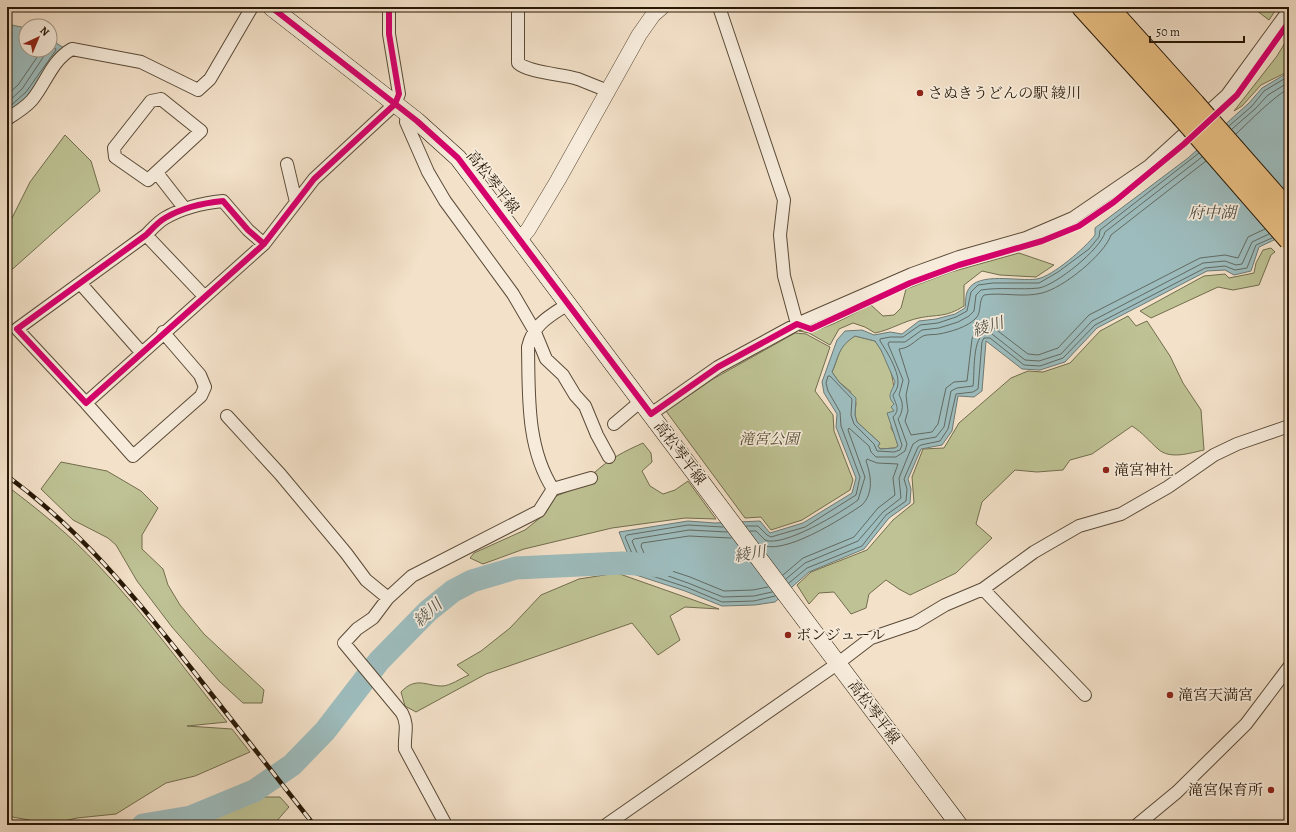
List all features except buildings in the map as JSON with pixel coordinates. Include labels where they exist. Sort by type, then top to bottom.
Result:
[{"type":"highway","points":[[1082,7],[1289,211]]},
{"type":"highway","points":[[1108,7],[1289,240]]},
{"type":"main road","name":"高松琴平線","points":[[271,7],[433,133],[458,158],[959,825]]},
{"type":"street","points":[[7,119],[32,100],[45,78],[64,53],[72,49],[141,62],[198,90],[210,79],[252,7]]},
{"type":"street","points":[[389,7],[389,34],[401,109],[428,172],[468,233],[513,294],[534,330],[546,359],[563,375],[575,395],[585,406],[597,435],[609,457]]},
{"type":"street","points":[[518,7],[518,64],[524,68],[552,72],[578,79],[608,91]]},
{"type":"street","points":[[520,239],[528,230],[554,186],[639,35],[653,15],[662,7]]},
{"type":"street","points":[[719,7],[784,200],[780,235],[784,276],[796,324]]},
{"type":"street","points":[[614,424],[646,408],[796,324],[912,274],[959,257],[1026,238],[1073,218],[1149,166],[1227,95],[1289,10]]},
{"type":"street","points":[[161,99],[201,132],[157,173],[148,180],[115,157],[114,148],[151,100],[161,99]]},
{"type":"street","points":[[86,403],[163,332],[264,244],[314,179],[331,161],[401,109]]},
{"type":"street","points":[[287,164],[296,202]]},
{"type":"street","points":[[157,173],[185,209]]},
{"type":"street","points":[[163,332],[200,375],[205,387],[201,396],[133,456],[17,329],[146,235],[164,218],[185,209],[209,202],[223,201],[248,230],[264,244]]},
{"type":"street","points":[[146,235],[204,296]]},
{"type":"street","points":[[80,283],[141,352]]},
{"type":"street","points":[[553,489],[543,474],[533,438],[529,409],[528,347],[534,330],[568,304]]},
{"type":"street","points":[[227,416],[295,492],[346,553],[366,580],[388,598]]},
{"type":"street","points":[[606,825],[837,664],[871,638],[915,623],[945,605],[983,589],[1034,552],[1079,526],[1121,514],[1168,487],[1214,455],[1238,444],[1289,426]]},
{"type":"street","points":[[446,825],[405,749],[404,736],[407,723],[402,713],[344,643],[357,629],[373,618],[388,598],[412,576],[539,511],[553,489],[591,478]]},
{"type":"street","points":[[983,589],[1085,695]]},
{"type":"street","points":[[1137,825],[1177,792],[1246,724],[1289,667]]},
{"type":"green space","points":[[1252,7],[1276,7],[1277,8],[1269,20]]},
{"type":"green space","points":[[1289,36],[1289,71],[1261,85],[1242,106],[1234,111],[1277,56]]},
{"type":"green space","points":[[65,135],[91,161],[100,191],[7,274],[7,228],[30,182]]},
{"type":"green space","points":[[1271,248],[1275,252],[1271,255],[1259,285],[1233,290],[1218,287],[1151,318],[1140,311],[1204,276],[1225,274],[1229,278],[1254,273],[1256,263],[1263,250]]},
{"type":"green space","points":[[1019,253],[1054,265],[1036,277],[1000,275],[982,271],[964,285],[964,306],[957,310],[942,315],[913,319],[875,333],[865,327],[853,323],[839,329],[830,345],[809,333],[799,331],[822,328],[871,305],[883,316],[894,315],[901,308],[906,289],[951,272]]},
{"type":"green space","points":[[1128,316],[1136,326],[1147,321],[1170,356],[1183,383],[1201,410],[1204,450],[1180,455],[1168,454],[1158,449],[1143,434],[1132,426],[1092,454],[1070,460],[1063,470],[1037,472],[1015,470],[982,502],[976,524],[992,538],[956,573],[910,595],[886,580],[869,594],[866,608],[851,614],[834,592],[819,593],[809,604],[797,585],[811,572],[867,550],[893,520],[914,503],[912,477],[923,449],[944,448],[959,423],[1011,378],[1028,371],[1043,372],[1070,363],[1100,331]]},
{"type":"green space","name":"滝宮公園","points":[[795,333],[806,334],[830,347],[815,391],[833,415],[834,431],[853,480],[850,490],[802,520],[771,530],[761,517],[745,518],[666,411],[713,379]]},
{"type":"green space","points":[[855,336],[875,341],[882,351],[891,372],[894,404],[891,428],[898,446],[895,448],[880,449],[878,446],[880,443],[857,422],[855,415],[856,403],[850,391],[839,382],[832,372],[842,348]]},
{"type":"green space","points":[[643,443],[651,453],[652,462],[642,471],[650,486],[663,494],[675,490],[688,481],[716,519],[685,518],[612,528],[524,549],[483,564],[470,558],[474,553],[525,530],[545,514],[556,496],[597,480],[594,473],[600,468],[617,456]]},
{"type":"green space","points":[[61,462],[107,471],[141,491],[158,508],[142,535],[142,549],[163,569],[168,585],[180,605],[204,634],[264,690],[262,703],[243,703],[219,681],[172,627],[137,581],[116,545],[108,538],[73,520],[41,489]]},
{"type":"green space","points":[[7,486],[31,504],[77,544],[98,565],[148,622],[227,722],[187,726],[232,729],[250,752],[195,776],[166,783],[116,814],[77,818],[51,824],[7,816]]},
{"type":"green space","points":[[617,573],[719,609],[685,607],[670,616],[680,640],[658,655],[632,623],[486,674],[416,712],[405,706],[401,692],[411,684],[421,683],[445,686],[469,675],[457,665],[481,651],[510,628],[541,595],[579,579]]},
{"type":"green space","points":[[265,797],[280,797],[289,807],[274,824],[185,825]]},
{"type":"water","points":[[7,24],[18,26],[18,58],[57,58],[29,95],[7,115]]},
{"type":"water","points":[[58,44],[64,48],[58,56]]},
{"type":"water","name":"府中湖","points":[[1289,72],[1289,233],[1259,247],[1251,271],[1234,275],[1225,270],[1207,271],[1097,328],[1065,362],[1040,370],[1022,369],[986,341],[982,391],[974,397],[958,396],[952,431],[942,445],[921,449],[908,479],[911,489],[910,503],[889,518],[864,549],[809,572],[775,602],[755,605],[722,606],[685,591],[636,575],[619,532],[688,521],[715,523],[760,521],[770,533],[803,523],[852,493],[856,478],[836,427],[837,414],[824,393],[822,382],[837,340],[845,331],[862,330],[874,335],[890,332],[902,334],[919,321],[936,319],[955,314],[965,308],[968,290],[973,284],[980,281],[1000,278],[1029,280],[1044,277],[1051,273],[1068,261],[1095,235],[1095,228],[1188,158],[1249,103],[1262,88]],"holes":[[[855,336],[875,341],[881,350],[895,382],[890,393],[890,398],[894,404],[891,407],[894,411],[887,413],[898,446],[895,448],[880,449],[878,446],[880,443],[857,422],[855,415],[856,398],[839,382],[832,372],[842,348],[849,340]]]},
{"type":"waterway","name":"綾川","points":[[143,825],[191,817],[254,791],[292,765],[325,731],[379,661],[428,611],[453,591],[472,581],[516,568],[622,563],[663,566]]},
{"type":"railway","points":[[7,476],[58,518],[128,590],[314,825]]},
{"type":"cycle path","points":[[271,7],[417,121],[458,158],[651,414],[718,367],[797,324],[811,329],[910,283],[959,265],[1042,241],[1079,226],[1114,202],[1184,144],[1237,95],[1289,22]]},
{"type":"cycle path","points":[[264,244],[248,230],[223,201],[208,203],[186,209],[172,214],[162,220],[146,235],[17,329],[86,403],[264,244],[314,179],[395,104],[399,94],[389,34],[389,7]]},
{"type":"place","name":"さぬきうどんの駅 綾川","points":[[920,93]]},
{"type":"place","name":"滝宮神社","points":[[1106,470]]},
{"type":"place","name":"ボンジュール","points":[[788,635]]},
{"type":"place","name":"滝宮天満宮","points":[[1170,695]]},
{"type":"place","name":"滝宮保育所","points":[[1271,790]]}]
